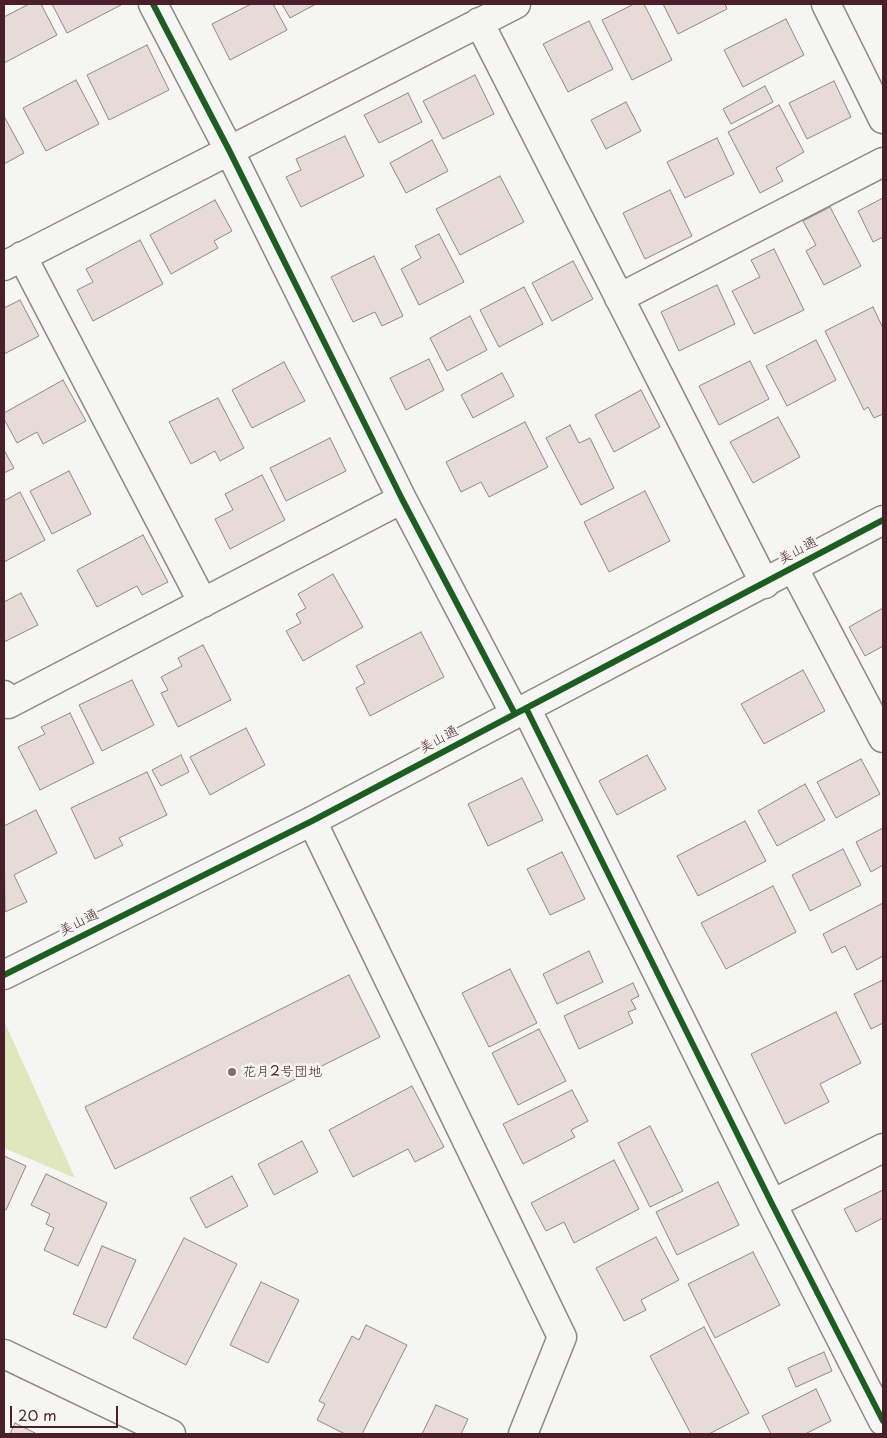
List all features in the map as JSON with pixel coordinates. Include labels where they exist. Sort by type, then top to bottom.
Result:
[{"type":"street","points":[[153,4],[229,150],[402,499],[521,711],[883,1421]]},
{"type":"street","points":[[203,603],[13,261],[516,4]]},
{"type":"street","points":[[826,4],[883,119]]},
{"type":"street","points":[[479,22],[765,584]]},
{"type":"street","points":[[619,298],[883,162]]},
{"type":"street","points":[[4,695],[8,704],[402,499]]},
{"type":"street","name":"美山通","points":[[4,974],[312,820],[765,584],[793,567],[883,520]]},
{"type":"street","points":[[793,567],[883,738]]},
{"type":"street","points":[[312,820],[562,1337],[523,1434]]},
{"type":"street","points":[[772,1204],[883,1148]]},
{"type":"street","points":[[4,1354],[171,1434]]},
{"type":"green space","points":[[4,1021],[75,1178],[4,1148]]},
{"type":"building","points":[[29,4],[41,4],[57,35],[4,63],[4,17]]},
{"type":"building","points":[[52,4],[121,4],[121,5],[67,33]]},
{"type":"building","points":[[251,4],[273,4],[287,30],[230,60],[212,24]]},
{"type":"building","points":[[282,4],[316,4],[290,18]]},
{"type":"building","points":[[634,4],[644,4],[672,60],[632,80],[602,20]]},
{"type":"building","points":[[663,4],[725,4],[727,9],[678,34]]},
{"type":"building","points":[[786,19],[804,55],[743,87],[724,50]]},
{"type":"building","points":[[589,21],[613,69],[568,92],[543,44]]},
{"type":"building","points":[[147,45],[169,90],[109,120],[87,75]]},
{"type":"building","points":[[475,75],[494,114],[443,139],[423,101]]},
{"type":"building","points":[[76,80],[99,124],[46,151],[23,108]]},
{"type":"building","points":[[834,81],[851,117],[807,139],[789,103]]},
{"type":"building","points":[[765,86],[773,102],[731,124],[723,109]]},
{"type":"building","points":[[408,93],[422,122],[379,143],[364,115]]},
{"type":"building","points":[[626,102],[641,131],[606,149],[591,120]]},
{"type":"building","points":[[779,105],[804,152],[776,168],[783,181],[760,193],[728,132]]},
{"type":"building","points":[[4,119],[24,153],[4,164]]},
{"type":"building","points":[[345,136],[364,176],[301,207],[286,177],[301,170],[296,159]]},
{"type":"building","points":[[717,138],[734,174],[685,198],[667,162]]},
{"type":"building","points":[[432,140],[448,171],[406,193],[390,163]]},
{"type":"building","points":[[500,176],[524,222],[460,255],[436,209]]},
{"type":"building","points":[[670,190],[692,236],[645,259],[623,213]]},
{"type":"building","points":[[883,198],[883,237],[873,242],[858,211]]},
{"type":"building","points":[[215,200],[232,231],[214,241],[218,248],[171,274],[150,235]]},
{"type":"building","points":[[830,207],[861,266],[824,285],[806,251],[816,245],[803,221]]},
{"type":"building","points":[[439,234],[464,282],[419,305],[401,269],[421,258],[415,246]]},
{"type":"building","points":[[140,240],[163,284],[93,321],[77,290],[93,282],[86,269]]},
{"type":"building","points":[[774,249],[804,310],[754,334],[732,291],[760,277],[751,260]]},
{"type":"building","points":[[374,256],[403,316],[382,326],[375,312],[353,322],[331,277]]},
{"type":"building","points":[[573,261],[593,299],[552,321],[532,283]]},
{"type":"building","points":[[717,285],[735,324],[679,351],[661,312]]},
{"type":"building","points":[[524,287],[543,324],[499,347],[480,310]]},
{"type":"building","points":[[20,300],[39,336],[4,354],[4,308]]},
{"type":"building","points":[[873,307],[883,328],[883,414],[874,418],[868,407],[864,410],[825,331]]},
{"type":"building","points":[[470,316],[487,350],[447,371],[430,338]]},
{"type":"building","points":[[816,340],[836,380],[787,406],[766,366]]},
{"type":"building","points":[[429,359],[444,390],[406,410],[390,378]]},
{"type":"building","points":[[750,361],[769,399],[719,425],[699,386]]},
{"type":"building","points":[[284,362],[305,401],[252,428],[232,390]]},
{"type":"building","points":[[502,373],[514,396],[473,418],[461,395]]},
{"type":"building","points":[[63,380],[86,421],[43,444],[37,432],[17,443],[4,419],[4,413]]},
{"type":"building","points":[[641,390],[660,427],[614,452],[595,415]]},
{"type":"building","points":[[218,398],[244,448],[220,461],[215,451],[191,464],[169,422]]},
{"type":"building","points":[[778,417],[800,457],[753,483],[730,442]]},
{"type":"building","points":[[525,422],[548,467],[489,497],[481,482],[461,492],[446,462]]},
{"type":"building","points":[[570,425],[579,443],[590,438],[614,488],[581,505],[546,438]]},
{"type":"building","points":[[330,438],[346,471],[286,501],[270,468]]},
{"type":"building","points":[[4,450],[14,468],[4,473]]},
{"type":"building","points":[[69,471],[91,514],[52,534],[30,491]]},
{"type":"building","points":[[262,475],[285,520],[230,549],[215,519],[233,510],[225,494]]},
{"type":"building","points":[[645,491],[670,541],[609,572],[584,522]]},
{"type":"building","points":[[20,492],[45,540],[4,562],[4,501]]},
{"type":"building","points":[[143,535],[168,582],[142,595],[137,586],[97,607],[77,570]]},
{"type":"building","points":[[333,574],[363,627],[303,661],[286,631],[301,623],[296,614],[306,608],[298,594]]},
{"type":"building","points":[[21,593],[38,625],[4,642],[4,602]]},
{"type":"building","points":[[883,608],[883,646],[865,656],[849,627]]},
{"type":"building","points":[[421,632],[444,677],[370,716],[356,688],[365,683],[356,666]]},
{"type":"building","points":[[203,645],[231,700],[178,727],[161,693],[168,690],[161,677],[182,666],[178,658]]},
{"type":"building","points":[[803,670],[825,711],[764,744],[741,704]]},
{"type":"building","points":[[132,680],[154,725],[102,751],[79,705]]},
{"type":"building","points":[[70,713],[94,763],[40,790],[18,747],[45,734],[41,727]]},
{"type":"building","points":[[246,728],[265,765],[210,795],[190,757]]},
{"type":"building","points":[[181,755],[189,772],[161,786],[152,770]]},
{"type":"building","points":[[647,755],[666,789],[617,815],[599,781]]},
{"type":"building","points":[[861,759],[880,794],[836,818],[817,782]]},
{"type":"building","points":[[147,772],[167,815],[119,838],[123,845],[95,859],[71,808]]},
{"type":"building","points":[[522,778],[543,820],[488,846],[468,804]]},
{"type":"building","points":[[805,784],[825,820],[777,846],[758,811]]},
{"type":"building","points":[[36,810],[57,853],[14,875],[27,902],[5,912],[4,826]]},
{"type":"building","points":[[745,821],[766,861],[698,896],[677,856]]},
{"type":"building","points":[[883,828],[883,865],[871,872],[856,842]]},
{"type":"building","points":[[843,849],[861,885],[810,911],[792,875]]},
{"type":"building","points":[[562,852],[585,899],[550,915],[527,869]]},
{"type":"building","points":[[773,886],[796,932],[726,969],[701,923]]},
{"type":"building","points":[[883,903],[883,956],[857,970],[845,946],[832,953],[823,934]]},
{"type":"building","points":[[589,951],[603,982],[557,1004],[543,974]]},
{"type":"building","points":[[510,969],[537,1023],[489,1047],[462,993]]},
{"type":"building","name":"花月2号団地","points":[[349,975],[380,1037],[115,1169],[85,1107]]},
{"type":"building","points":[[883,980],[883,1023],[871,1029],[854,994]]},
{"type":"building","points":[[633,983],[639,996],[631,1000],[636,1009],[628,1012],[633,1023],[579,1049],[564,1016]]},
{"type":"building","points":[[836,1012],[861,1063],[820,1084],[829,1102],[785,1124],[751,1054]]},
{"type":"building","points":[[539,1029],[566,1081],[518,1105],[492,1053]]},
{"type":"building","points":[[412,1086],[444,1147],[415,1162],[408,1149],[353,1177],[329,1130]]},
{"type":"building","points":[[572,1090],[588,1121],[571,1130],[575,1137],[523,1164],[503,1124]]},
{"type":"building","points":[[650,1126],[683,1191],[650,1207],[618,1143]]},
{"type":"building","points":[[302,1141],[318,1172],[274,1195],[258,1164]]},
{"type":"building","points":[[4,1156],[26,1166],[6,1210],[4,1209]]},
{"type":"building","points":[[614,1160],[639,1209],[574,1243],[564,1222],[546,1231],[531,1203]]},
{"type":"building","points":[[46,1174],[107,1203],[78,1266],[44,1250],[54,1228],[46,1224],[50,1214],[31,1205]]},
{"type":"building","points":[[232,1176],[248,1206],[206,1228],[190,1198]]},
{"type":"building","points":[[718,1182],[739,1225],[677,1255],[656,1212]]},
{"type":"building","points":[[883,1190],[883,1218],[856,1232],[844,1209]]},
{"type":"building","points":[[656,1237],[679,1280],[641,1300],[646,1310],[624,1321],[596,1268]]},
{"type":"building","points":[[184,1238],[237,1264],[186,1365],[133,1338]]},
{"type":"building","points":[[102,1246],[136,1260],[106,1328],[73,1314]]},
{"type":"building","points":[[753,1252],[780,1305],[715,1338],[688,1284]]},
{"type":"building","points":[[261,1282],[299,1300],[268,1363],[230,1345]]},
{"type":"building","points":[[366,1325],[407,1345],[362,1434],[345,1434],[317,1420],[325,1404],[319,1401],[352,1336],[359,1340]]},
{"type":"building","points":[[704,1327],[749,1413],[709,1434],[691,1434],[650,1356]]},
{"type":"building","points":[[824,1352],[832,1371],[796,1387],[788,1368]]},
{"type":"building","points":[[816,1389],[831,1421],[805,1434],[771,1434],[762,1416]]},
{"type":"building","points":[[436,1405],[468,1419],[461,1434],[422,1434]]},
{"type":"building","points":[[15,1423],[37,1434],[10,1434]]},
{"type":"cycle path","points":[[153,4],[229,150],[402,499],[515,714]]},
{"type":"cycle path","points":[[4,975],[312,821],[883,520]]},
{"type":"cycle path","points":[[526,708],[772,1204],[883,1421]]},
{"type":"place","name":"花月2号団地","points":[[232,1072]]}]
